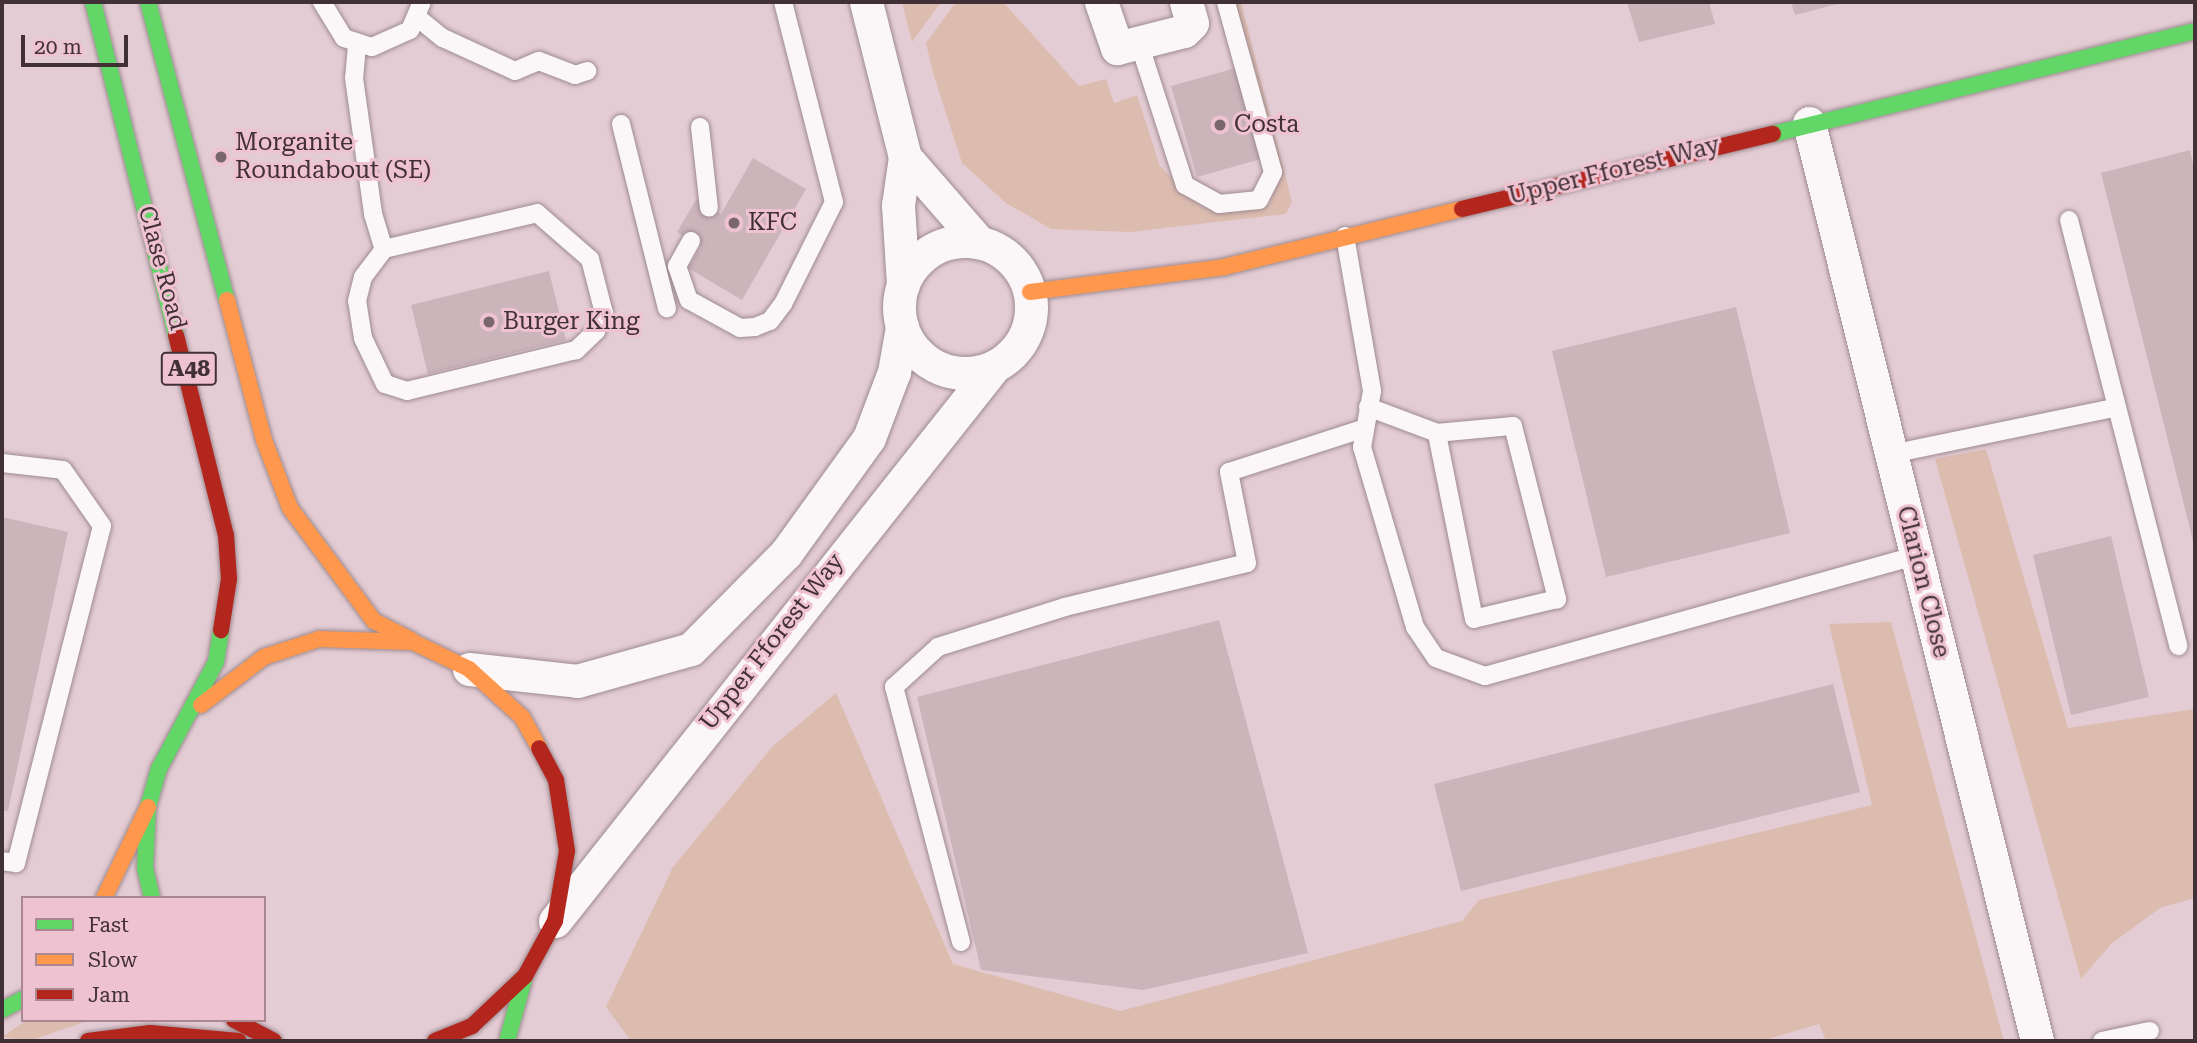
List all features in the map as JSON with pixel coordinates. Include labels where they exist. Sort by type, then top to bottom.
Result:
[{"type":"main road","name":"Clase Road","points":[[93,2],[213,462],[226,535],[229,579],[219,650],[177,734]]},
{"type":"main road","name":"A48","points":[[148,2],[264,440],[290,508],[374,621],[413,642]]},
{"type":"main road","name":"Upper Fforest Way","points":[[1030,292],[1224,267],[2195,31]]},
{"type":"main road","points":[[105,896],[148,807],[177,734],[215,689],[264,657],[320,639],[413,642],[469,669],[522,717],[556,780],[568,851],[555,921],[525,976],[507,1041]]},
{"type":"main road","points":[[148,807],[145,868],[152,896]]},
{"type":"main road","points":[[435,1041],[471,1026],[525,976]]},
{"type":"main road","points":[[2,1010],[21,1000]]},
{"type":"main road","points":[[238,1022],[274,1041]]},
{"type":"main road","points":[[88,1041],[150,1032],[239,1041]]},
{"type":"street","points":[[866,2],[905,158],[898,205],[903,285],[902,327],[912,347],[950,372],[994,367],[1025,336],[1030,292],[1012,260],[979,242],[905,158]]},
{"type":"street","points":[[1101,2],[1118,48],[1140,46],[1192,23],[1186,2]]},
{"type":"street","name":"Clarion Close","points":[[1809,123],[2037,1041]]},
{"type":"street","points":[[903,285],[933,250],[979,242]]},
{"type":"street","name":"Upper Fforest Way","points":[[469,669],[577,681],[691,649],[786,553],[869,438],[894,372],[902,327]]},
{"type":"street","name":"Upper Fforest Way","points":[[555,921],[994,367]]},
{"type":"lane","points":[[322,2],[333,28],[358,45],[386,45],[420,10],[443,38],[515,71],[539,61],[575,75],[587,71]]},
{"type":"lane","points":[[691,241],[677,266],[689,300],[740,328],[755,327],[770,321],[783,304],[834,202],[783,2]]},
{"type":"lane","points":[[1140,46],[1185,185],[1219,204],[1259,200],[1273,172],[1226,2]]},
{"type":"lane","points":[[358,45],[354,78],[373,214],[384,249],[360,289],[363,338],[385,384],[407,391],[576,350],[596,331],[604,313],[590,259],[537,213],[384,249]]},
{"type":"lane","points":[[621,124],[667,308]]},
{"type":"lane","points":[[700,127],[709,208]]},
{"type":"lane","points":[[2069,220],[2114,408],[2178,646]]},
{"type":"lane","points":[[1345,236],[1372,391],[1362,429],[1415,627],[1436,658],[1485,676],[1916,556]]},
{"type":"lane","points":[[1368,407],[1437,433],[1513,426],[1557,599],[1474,619],[1437,433]]},
{"type":"lane","points":[[1891,454],[2114,408]]},
{"type":"lane","points":[[961,942],[894,687],[938,647],[1065,607],[1247,563],[1229,472],[1362,429]]},
{"type":"lane","points":[[2,463],[63,470],[102,526],[16,863],[2,861]]},
{"type":"lane","points":[[2102,1041],[2150,1031]]},
{"type":"shaded area","points":[[902,2],[941,2],[912,42]]},
{"type":"shaded area","points":[[956,2],[1003,2],[1079,86],[1106,79],[1114,103],[1137,95],[1160,166],[1202,207],[1221,213],[1270,204],[1278,181],[1231,2],[1241,2],[1292,202],[1286,214],[1130,232],[1051,229],[1006,203],[962,163],[933,73],[926,43]]},
{"type":"shaded area","points":[[1986,449],[2068,728],[2195,709],[2195,898],[2160,908],[2111,944],[2081,979],[1935,459]]},
{"type":"shaded area","points":[[1891,622],[2004,1041],[1826,1041],[1819,1024],[1761,1041],[631,1041],[606,1007],[673,867],[773,746],[836,693],[953,964],[1120,1011],[1462,921],[1479,900],[1872,805],[1829,624]]},
{"type":"shaded area","points":[[24,1022],[84,1022],[29,1041],[2,1037]]},
{"type":"building","points":[[1627,2],[1709,2],[1715,24],[1639,42]]},
{"type":"building","points":[[1791,2],[1841,2],[1841,3],[1795,15]]},
{"type":"building","name":"Costa","points":[[1236,68],[1268,157],[1197,177],[1171,86]]},
{"type":"building","points":[[2190,150],[2195,173],[2194,545],[2101,173]]},
{"type":"building","name":"KFC","points":[[753,158],[806,189],[742,300],[688,268],[701,246],[677,232],[696,200],[721,214]]},
{"type":"building","name":"Burger King","points":[[549,271],[566,340],[428,374],[411,305]]},
{"type":"building","points":[[1736,307],[1790,533],[1606,577],[1552,351]]},
{"type":"building","points":[[2,517],[68,532],[8,811],[2,810]]},
{"type":"building","points":[[2111,536],[2149,697],[2071,715],[2033,555]]},
{"type":"building","points":[[1219,620],[1308,953],[1143,990],[981,970],[917,697]]},
{"type":"building","points":[[1833,684],[1860,792],[1461,891],[1434,784]]},
{"type":"traffic: fast","points":[[93,2],[176,335]]},
{"type":"traffic: fast","points":[[148,2],[227,300]]},
{"type":"traffic: fast","points":[[1773,134],[2195,31]]},
{"type":"traffic: fast","points":[[152,896],[145,868],[148,807],[159,769],[216,662],[221,630]]},
{"type":"traffic: fast","points":[[507,1041],[525,976]]},
{"type":"traffic: fast","points":[[2,1010],[21,1000]]},
{"type":"traffic: slow","points":[[1030,292],[1224,267],[1462,209]]},
{"type":"traffic: slow","points":[[227,300],[264,440],[290,508],[374,621],[411,640]]},
{"type":"traffic: slow","points":[[201,705],[264,657],[319,639],[413,642],[469,669],[522,717],[539,748]]},
{"type":"traffic: slow","points":[[105,896],[148,807]]},
{"type":"traffic: jam","points":[[1462,209],[1773,134]]},
{"type":"traffic: jam","points":[[176,335],[226,535],[229,579],[221,630]]},
{"type":"traffic: jam","points":[[435,1041],[472,1026],[525,976],[555,921],[567,851],[556,780],[539,748]]},
{"type":"traffic: jam","points":[[238,1022],[274,1041]]},
{"type":"traffic: jam","points":[[88,1041],[150,1033],[239,1041]]},
{"type":"place","name":"Costa","points":[[1220,125]]},
{"type":"place","name":"Morganite Roundabout (SE)","points":[[221,157]]},
{"type":"place","name":"KFC","points":[[734,223]]},
{"type":"place","name":"Burger King","points":[[489,322]]}]
